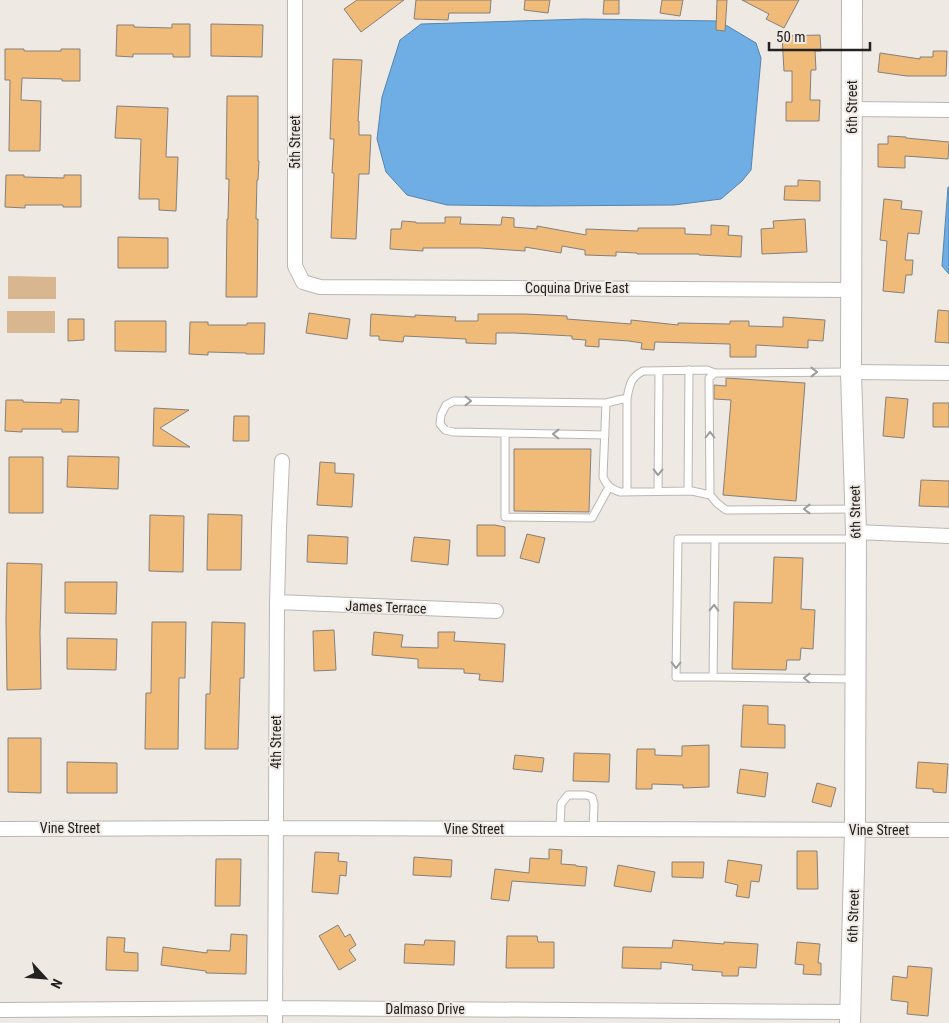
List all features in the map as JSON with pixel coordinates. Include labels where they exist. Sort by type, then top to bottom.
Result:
[{"type":"street","name":"5th Street","points":[[295,0],[295,266],[303,282]]},
{"type":"street","name":"6th Street","points":[[850,1018],[855,830],[856,679],[856,536],[851,372],[852,0]]},
{"type":"street","points":[[852,110],[949,110]]},
{"type":"street","name":"Coquina Drive East","points":[[303,282],[320,288],[852,290]]},
{"type":"street","points":[[851,372],[949,373]]},
{"type":"street","name":"4th Street","points":[[276,1023],[277,602],[282,461]]},
{"type":"street","points":[[856,536],[949,536]]},
{"type":"street","name":"James Terrace","points":[[277,602],[496,611]]},
{"type":"street","name":"Vine Street","points":[[0,829],[949,830]]},
{"type":"street","name":"Dalmaso Drive","points":[[0,1010],[276,1008],[850,1018]]},
{"type":"lane","points":[[627,492],[628,398],[630,382],[637,374],[643,371],[689,370],[707,370],[715,373],[851,372]]},
{"type":"lane","points":[[688,491],[689,370]]},
{"type":"lane","points":[[658,491],[659,371]]},
{"type":"lane","points":[[710,495],[709,378],[715,373]]},
{"type":"lane","points":[[605,435],[453,432],[445,430],[440,424],[441,415],[446,406],[454,401],[606,403],[628,398]]},
{"type":"lane","points":[[606,403],[603,477],[606,484],[612,490],[620,492],[701,492],[710,495],[726,510],[855,509]]},
{"type":"lane","points":[[505,433],[505,517],[592,518],[609,487]]},
{"type":"lane","points":[[856,536],[678,539],[676,677],[856,679]]},
{"type":"lane","points":[[713,677],[715,539]]},
{"type":"lane","points":[[560,829],[561,804],[568,795],[586,795],[592,797],[594,804],[593,829]]},
{"type":"shaded area","points":[[8,276],[56,277],[56,299],[8,299]]},
{"type":"shaded area","points":[[7,311],[55,311],[55,333],[7,333]]},
{"type":"water","points":[[584,19],[719,21],[756,43],[761,58],[751,170],[742,181],[721,199],[674,205],[447,205],[407,195],[386,172],[377,139],[382,97],[400,40],[421,24]]},
{"type":"water","points":[[949,187],[949,274],[942,266]]},
{"type":"building","points":[[357,0],[404,0],[361,32],[344,9]]},
{"type":"building","points":[[416,0],[491,0],[490,13],[449,13],[448,20],[414,19]]},
{"type":"building","points":[[525,0],[550,0],[548,13],[524,10]]},
{"type":"building","points":[[604,0],[619,0],[619,14],[603,14]]},
{"type":"building","points":[[662,0],[683,0],[680,16],[660,13]]},
{"type":"building","points":[[717,0],[727,0],[725,31],[716,30]]},
{"type":"building","points":[[742,0],[799,0],[784,28],[766,19],[769,14]]},
{"type":"building","points":[[172,24],[190,24],[190,57],[173,57],[173,54],[133,54],[133,57],[116,56],[117,25],[172,28]]},
{"type":"building","points":[[211,24],[263,25],[262,57],[211,56]]},
{"type":"building","points":[[820,35],[821,51],[815,51],[816,70],[811,70],[810,100],[820,100],[819,121],[786,121],[786,102],[792,102],[792,71],[784,71],[782,36]]},
{"type":"building","points":[[5,49],[61,51],[61,49],[80,49],[80,81],[22,78],[21,100],[41,101],[40,151],[9,151],[10,80],[5,80]]},
{"type":"building","points":[[933,51],[947,51],[946,76],[907,76],[878,72],[880,53],[920,59],[920,57],[933,57]]},
{"type":"building","points":[[333,59],[362,60],[358,121],[359,135],[371,135],[369,174],[359,174],[356,239],[331,238],[334,173],[332,173],[334,139],[330,139]]},
{"type":"building","points":[[227,96],[258,96],[257,297],[226,297],[229,179],[226,179]]},
{"type":"building","points":[[117,106],[168,108],[166,157],[178,157],[176,211],[159,210],[159,199],[139,199],[141,139],[115,138]]},
{"type":"building","points":[[888,136],[949,142],[948,159],[905,156],[905,168],[878,167],[878,144],[888,144]]},
{"type":"building","points":[[6,175],[64,178],[64,175],[81,175],[81,207],[25,205],[25,208],[5,207]]},
{"type":"building","points":[[798,180],[820,181],[820,201],[784,200],[785,186],[798,186]]},
{"type":"building","points":[[884,199],[902,201],[901,209],[922,211],[919,234],[908,233],[905,260],[913,260],[912,275],[906,275],[904,293],[883,291],[887,241],[880,240]]},
{"type":"building","points":[[445,217],[461,217],[460,224],[501,225],[502,217],[514,218],[514,227],[537,229],[537,226],[586,235],[586,229],[638,231],[638,228],[685,228],[685,234],[711,235],[711,225],[729,226],[728,235],[742,236],[741,257],[616,252],[616,256],[585,255],[585,250],[562,246],[561,253],[525,247],[525,251],[480,248],[423,248],[423,251],[390,249],[391,229],[401,229],[402,221],[445,223]]},
{"type":"building","points":[[805,219],[807,252],[762,254],[761,229],[774,228],[773,221]]},
{"type":"building","points":[[118,237],[168,238],[168,268],[118,268]]},
{"type":"building","points":[[938,310],[949,311],[949,343],[935,342]]},
{"type":"building","points":[[309,313],[350,319],[347,339],[306,333]]},
{"type":"building","points":[[371,314],[456,317],[455,321],[478,321],[478,314],[525,314],[567,316],[567,319],[631,324],[631,320],[678,325],[678,323],[730,324],[730,321],[749,321],[749,326],[783,327],[783,317],[825,320],[823,341],[808,340],[808,348],[756,345],[756,357],[730,357],[730,344],[655,342],[654,350],[641,349],[642,343],[629,341],[599,339],[599,347],[585,346],[586,340],[572,339],[572,336],[514,333],[496,333],[496,344],[466,343],[466,339],[404,336],[403,342],[379,340],[379,336],[370,336]]},
{"type":"building","points":[[68,319],[84,319],[84,340],[68,341]]},
{"type":"building","points":[[115,321],[166,321],[166,352],[115,351]]},
{"type":"building","points":[[190,322],[208,322],[208,325],[265,323],[264,354],[208,352],[208,355],[189,354]]},
{"type":"building","points":[[726,378],[805,383],[796,501],[723,495],[731,400],[714,399],[714,385],[726,386]]},
{"type":"building","points":[[886,397],[908,399],[904,438],[883,436]]},
{"type":"building","points":[[61,399],[79,400],[78,432],[62,432],[62,429],[22,429],[22,432],[5,431],[6,400],[61,403]]},
{"type":"building","points":[[933,403],[949,403],[949,427],[933,427]]},
{"type":"building","points":[[154,408],[189,410],[160,428],[190,447],[153,446]]},
{"type":"building","points":[[234,416],[249,416],[249,441],[233,441]]},
{"type":"building","points":[[514,449],[591,449],[589,512],[514,511]]},
{"type":"building","points":[[68,456],[119,457],[118,489],[67,487]]},
{"type":"building","points":[[9,457],[43,457],[43,513],[9,513]]},
{"type":"building","points":[[320,462],[335,463],[335,473],[354,474],[352,507],[317,505]]},
{"type":"building","points":[[921,480],[949,481],[949,507],[919,506]]},
{"type":"building","points":[[208,514],[242,515],[241,570],[207,570]]},
{"type":"building","points":[[150,515],[184,516],[183,572],[149,571]]},
{"type":"building","points":[[477,525],[505,527],[505,556],[477,556]]},
{"type":"building","points":[[527,534],[545,538],[539,563],[520,558]]},
{"type":"building","points":[[308,535],[348,537],[347,564],[307,562]]},
{"type":"building","points":[[414,537],[450,540],[448,565],[411,561]]},
{"type":"building","points":[[774,557],[803,558],[801,609],[815,610],[813,649],[801,648],[800,660],[787,660],[786,670],[732,669],[734,602],[772,603]]},
{"type":"building","points":[[7,563],[42,564],[41,689],[7,690]]},
{"type":"building","points":[[65,582],[117,582],[116,614],[65,613]]},
{"type":"building","points":[[152,622],[186,622],[185,678],[179,678],[178,749],[145,749],[146,693],[151,693]]},
{"type":"building","points":[[212,622],[245,623],[244,678],[240,678],[238,749],[205,749],[206,694],[210,694]]},
{"type":"building","points":[[334,630],[336,670],[314,671],[313,631]]},
{"type":"building","points":[[374,632],[403,635],[401,647],[438,648],[438,632],[455,632],[454,641],[505,644],[503,682],[479,680],[480,674],[464,673],[464,669],[418,668],[418,659],[372,655]]},
{"type":"building","points":[[67,638],[117,639],[116,670],[67,669]]},
{"type":"building","points":[[743,705],[768,706],[768,724],[785,725],[785,748],[741,747]]},
{"type":"building","points":[[8,738],[41,738],[41,793],[8,792]]},
{"type":"building","points":[[709,745],[709,787],[683,788],[683,785],[652,784],[652,789],[636,789],[637,749],[655,749],[655,755],[682,756],[682,746]]},
{"type":"building","points":[[574,753],[610,754],[609,782],[573,781]]},
{"type":"building","points":[[515,755],[544,758],[542,772],[513,769]]},
{"type":"building","points":[[67,762],[117,763],[117,793],[67,793]]},
{"type":"building","points":[[918,762],[948,764],[946,793],[933,792],[933,789],[916,788]]},
{"type":"building","points":[[740,769],[768,773],[765,797],[737,793]]},
{"type":"building","points":[[817,783],[836,788],[831,807],[812,802]]},
{"type":"building","points":[[549,849],[562,850],[561,864],[587,867],[585,886],[512,881],[509,901],[491,899],[495,869],[529,873],[530,858],[549,859]]},
{"type":"building","points":[[797,851],[817,851],[818,889],[797,889]]},
{"type":"building","points":[[315,852],[339,853],[338,861],[347,862],[346,876],[340,875],[338,894],[312,892]]},
{"type":"building","points":[[414,857],[452,860],[451,877],[413,875]]},
{"type":"building","points":[[216,859],[241,859],[240,906],[215,906]]},
{"type":"building","points":[[728,860],[762,865],[759,882],[751,881],[749,898],[736,896],[738,885],[725,882]]},
{"type":"building","points":[[672,862],[704,862],[703,878],[672,877]]},
{"type":"building","points":[[618,865],[655,872],[651,892],[614,886]]},
{"type":"building","points":[[338,925],[345,937],[350,934],[356,945],[349,950],[356,960],[339,970],[319,936]]},
{"type":"building","points":[[231,934],[247,935],[246,974],[206,973],[206,971],[161,965],[163,947],[207,953],[207,950],[230,951]]},
{"type":"building","points":[[507,936],[537,936],[538,942],[554,942],[554,968],[506,968]]},
{"type":"building","points":[[107,937],[125,938],[124,952],[138,953],[138,971],[106,970]]},
{"type":"building","points":[[425,940],[455,941],[454,965],[404,963],[405,944],[424,945]]},
{"type":"building","points":[[673,940],[724,944],[724,942],[758,944],[756,968],[739,967],[738,976],[722,976],[722,972],[692,970],[693,965],[661,962],[661,969],[622,968],[623,947],[672,948]]},
{"type":"building","points":[[797,942],[820,944],[818,963],[821,963],[821,975],[803,974],[804,965],[795,964]]},
{"type":"building","points":[[908,966],[932,968],[928,1016],[907,1014],[908,1002],[891,1000],[893,976],[907,978]]}]
